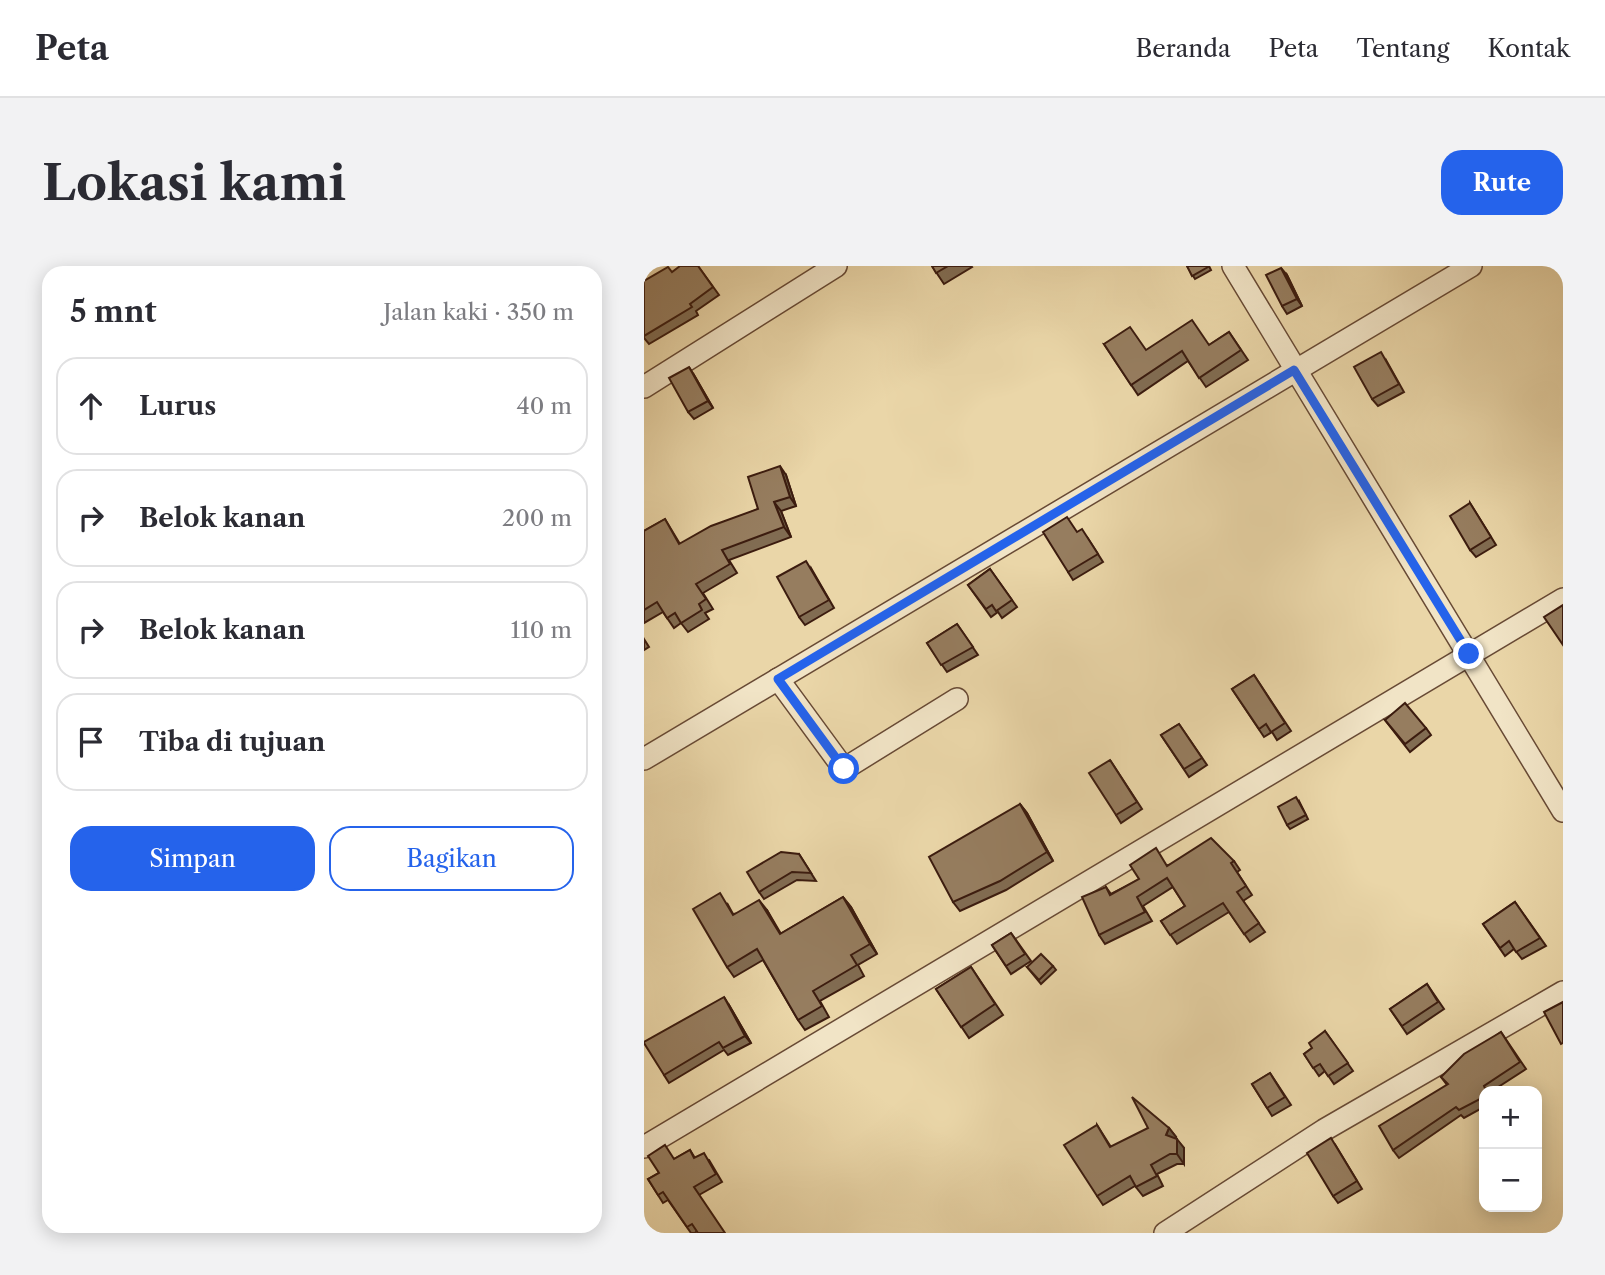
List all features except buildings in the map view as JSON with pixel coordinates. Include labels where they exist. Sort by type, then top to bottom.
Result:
[{"type":"street","points":[[644,387],[836,266]]},
{"type":"street","points":[[1233,266],[1563,811]]},
{"type":"street","points":[[644,759],[1471,266]]},
{"type":"street","points":[[644,1147],[1563,599]]},
{"type":"street","points":[[778,679],[844,769],[957,699]]},
{"type":"street","points":[[1165,1233],[1324,1130],[1563,992]]},
{"type":"route","points":[[844,769],[778,679],[1294,370],[1469,654]]}]
